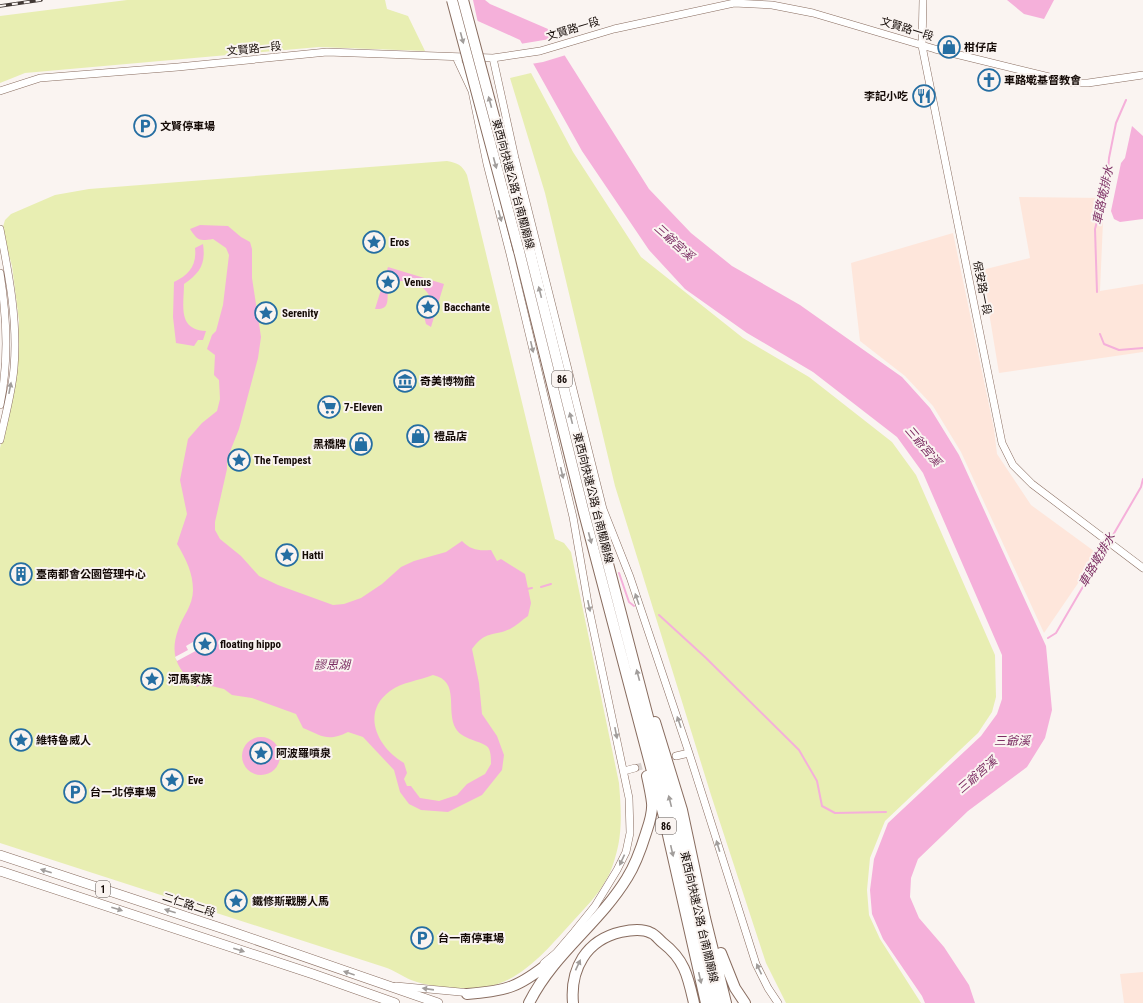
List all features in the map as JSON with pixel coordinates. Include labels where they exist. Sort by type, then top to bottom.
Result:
[{"type":"highway","name":"東西向快速公路 台南關廟線","points":[[452,0],[515,253],[663,813],[706,1003]]},
{"type":"highway","name":"東西向快速公路 台南關廟線","points":[[463,0],[533,248],[599,510],[607,561],[673,813],[716,1003]]},
{"type":"highway","points":[[529,1003],[542,979],[567,948],[608,904],[627,879],[641,849],[651,811],[652,805],[647,776],[620,651]]},
{"type":"highway","points":[[648,713],[658,725],[682,810],[700,895],[726,1003]]},
{"type":"highway","points":[[700,895],[710,915],[724,963],[735,988],[745,1003]]},
{"type":"highway","points":[[573,1003],[574,979],[583,956],[601,939],[612,934],[639,930],[651,933],[675,952],[682,963],[694,1003]]},
{"type":"highway","points":[[467,994],[499,991],[521,982],[534,976],[567,948]]},
{"type":"main road","name":"二仁路二段","points":[[0,855],[227,930],[438,1003]]},
{"type":"main road","name":"1","points":[[0,871],[313,974],[395,1003]]},
{"type":"street","name":"保安路一段","points":[[923,0],[922,46],[1002,443],[1013,465],[1028,481],[1143,568]]},
{"type":"street","name":"文賢路一段","points":[[0,91],[40,78],[327,52],[494,58],[540,51],[614,29],[702,9],[734,4],[759,4],[814,13],[922,46],[1074,83],[1088,83],[1143,75]]},
{"type":"street","points":[[386,986],[467,994],[511,982],[536,970],[556,953],[595,906],[626,852],[630,833],[629,798],[624,771],[581,567],[573,517],[515,253],[487,164],[472,91],[456,57]]},
{"type":"street","points":[[494,58],[533,248]]},
{"type":"street","points":[[0,229],[14,311],[15,334],[14,369],[0,440]]},
{"type":"street","points":[[0,273],[6,327],[6,349],[0,405]]},
{"type":"street","points":[[599,510],[622,557],[689,753],[756,964],[768,988],[778,1003]]},
{"type":"street","points":[[676,756],[689,753]]},
{"type":"street","points":[[624,771],[636,768]]},
{"type":"street","points":[[313,974],[319,980],[384,1003]]},
{"type":"shaded area","points":[[1019,197],[1104,198],[1100,291],[1143,284],[1143,352],[999,373],[982,270],[1030,258]]},
{"type":"shaded area","points":[[953,233],[994,429],[997,454],[1031,505],[1098,554],[1044,633],[961,452],[933,406],[905,376],[860,341],[851,263]]},
{"type":"shaded area","points":[[1143,972],[1143,1003],[1124,1003],[1120,974]]},
{"type":"green space","points":[[127,0],[385,0],[387,9],[408,16],[425,51],[319,47],[25,73],[0,83],[0,16]]},
{"type":"green space","points":[[531,73],[573,152],[641,257],[743,338],[809,377],[892,442],[916,475],[995,655],[996,697],[992,712],[978,733],[885,821],[870,858],[867,890],[869,915],[880,939],[921,1003],[786,1003],[766,963],[711,795],[615,486],[545,193],[510,78]]},
{"type":"green space","points":[[447,161],[459,165],[467,175],[555,539],[564,543],[571,552],[619,783],[621,811],[618,849],[613,864],[607,878],[591,901],[545,951],[524,970],[512,978],[499,983],[486,987],[468,988],[438,987],[419,983],[384,967],[0,843],[0,448],[16,376],[19,321],[12,266],[2,230],[5,220],[11,214],[55,195],[89,189]]},
{"type":"water","name":"三爺溪","points":[[446,0],[485,0],[490,4],[548,29],[649,189],[691,233],[732,266],[800,305],[902,377],[930,408],[959,455],[1046,646],[1052,710],[1045,738],[1027,767],[968,811],[918,859],[911,878],[910,897],[919,918],[944,947],[969,985],[975,1003],[925,1003],[922,996],[883,939],[872,914],[870,890],[874,859],[888,823],[981,736],[997,714],[1002,699],[1002,655],[923,473],[897,437],[813,372],[747,333],[685,289],[649,250],[582,151],[520,40],[469,17]]},
{"type":"water","points":[[1007,0],[1054,0],[1044,19],[1024,14]]},
{"type":"water","points":[[1132,126],[1143,136],[1143,219],[1120,222],[1114,219],[1111,211],[1121,163],[1125,158]]},
{"type":"water","name":"謬思湖","points":[[200,225],[228,226],[241,237],[250,242],[252,249],[252,278],[261,337],[258,358],[239,429],[227,459],[227,469],[215,522],[215,530],[220,539],[241,556],[259,576],[278,585],[333,605],[344,604],[361,598],[382,584],[401,567],[414,561],[446,552],[462,541],[475,549],[491,550],[497,561],[501,559],[525,574],[531,603],[528,616],[510,629],[485,636],[472,649],[479,683],[482,714],[497,736],[504,755],[502,770],[482,795],[448,812],[421,810],[409,804],[400,792],[394,770],[363,737],[348,732],[335,737],[325,737],[303,728],[296,714],[252,698],[232,695],[224,689],[203,684],[197,687],[185,675],[177,662],[174,647],[175,639],[193,596],[192,578],[177,544],[187,514],[180,480],[188,439],[202,423],[217,411],[220,399],[219,380],[214,375],[215,355],[207,349],[212,335],[216,331],[223,305],[229,255],[226,248],[213,239],[199,239],[190,229]],"holes":[[[433,675],[442,678],[447,683],[450,690],[453,722],[456,729],[464,736],[487,746],[490,752],[491,764],[485,774],[467,784],[457,795],[439,801],[420,798],[411,786],[407,786],[404,779],[407,773],[404,763],[395,757],[380,739],[376,730],[374,719],[376,709],[381,700],[390,691],[405,684]]]},
{"type":"water","points":[[203,244],[203,263],[198,272],[184,284],[183,308],[186,321],[190,326],[197,330],[206,331],[203,340],[198,340],[194,346],[176,343],[173,317],[174,282],[188,273],[195,260],[195,248]]},
{"type":"water","points":[[388,267],[444,284],[431,327],[426,324],[424,316],[430,301],[429,295],[423,288],[413,283],[403,281],[394,284],[388,290],[387,305],[381,309],[375,309]]},
{"type":"water","name":"阿波羅噴泉","points":[[257,737],[265,737],[275,742],[279,749],[279,763],[275,770],[265,775],[257,775],[247,770],[245,767],[242,760],[242,752],[247,742],[250,740]]},
{"type":"pier","points":[[444,0],[473,0],[478,23],[468,18]]},
{"type":"pier","points":[[556,38],[566,55],[531,64],[520,44]]},
{"type":"pier","points":[[198,639],[203,647],[177,661],[175,657],[188,650],[186,646]]},
{"type":"waterway","name":"車路墘排水","points":[[1097,292],[1095,229],[1107,183],[1109,158],[1116,123],[1126,100]]},
{"type":"waterway","name":"車路墘排水","points":[[1100,334],[1104,344],[1119,350],[1143,348]]},
{"type":"waterway","name":"車路墘排水","points":[[1048,638],[1056,633],[1141,487],[1143,479]]},
{"type":"waterway","points":[[619,573],[629,602],[634,606]]},
{"type":"waterway","points":[[541,587],[551,584]]},
{"type":"waterway","points":[[527,589],[532,588]]},
{"type":"waterway","points":[[659,615],[706,658],[799,750],[817,781],[822,806],[835,813],[886,812]]},
{"type":"tunnel","points":[[635,768],[653,763]]},
{"type":"railway","points":[[0,6],[41,0]]},
{"type":"place","name":"柑仔店","points":[[949,47]]},
{"type":"place","name":"車路墘基督教會","points":[[989,80]]},
{"type":"place","name":"李記小吃","points":[[924,96]]},
{"type":"place","name":"文賢停車場","points":[[145,126]]},
{"type":"place","name":"Eros","points":[[374,242]]},
{"type":"place","name":"Venus","points":[[388,282]]},
{"type":"place","name":"Bacchante","points":[[428,307]]},
{"type":"place","name":"Serenity","points":[[266,313]]},
{"type":"place","name":"奇美博物館","points":[[405,381]]},
{"type":"place","name":"7-Eleven","points":[[329,407]]},
{"type":"place","name":"禮品店","points":[[418,436]]},
{"type":"place","name":"黑橋牌","points":[[361,444]]},
{"type":"place","name":"The Tempest","points":[[239,460]]},
{"type":"place","name":"Hatti","points":[[287,555]]},
{"type":"place","name":"臺南都會公園管理中心","points":[[21,574]]},
{"type":"place","name":"floating hippo","points":[[205,644]]},
{"type":"place","name":"河馬家族","points":[[152,679]]},
{"type":"place","name":"維特魯威人","points":[[21,740]]},
{"type":"place","name":"阿波羅噴泉","points":[[261,753]]},
{"type":"place","name":"Eve","points":[[172,780]]},
{"type":"place","name":"台一北停車場","points":[[75,792]]},
{"type":"place","name":"鐵修斯戰勝人馬","points":[[236,901]]},
{"type":"place","name":"台一南停車場","points":[[422,938]]},
{"type":"water label","name":"三爺宮溪","points":[[674,242]]},
{"type":"water label","name":"三爺宮溪","points":[[923,446]]},
{"type":"water label","name":"三爺宮溪","points":[[977,775]]}]
